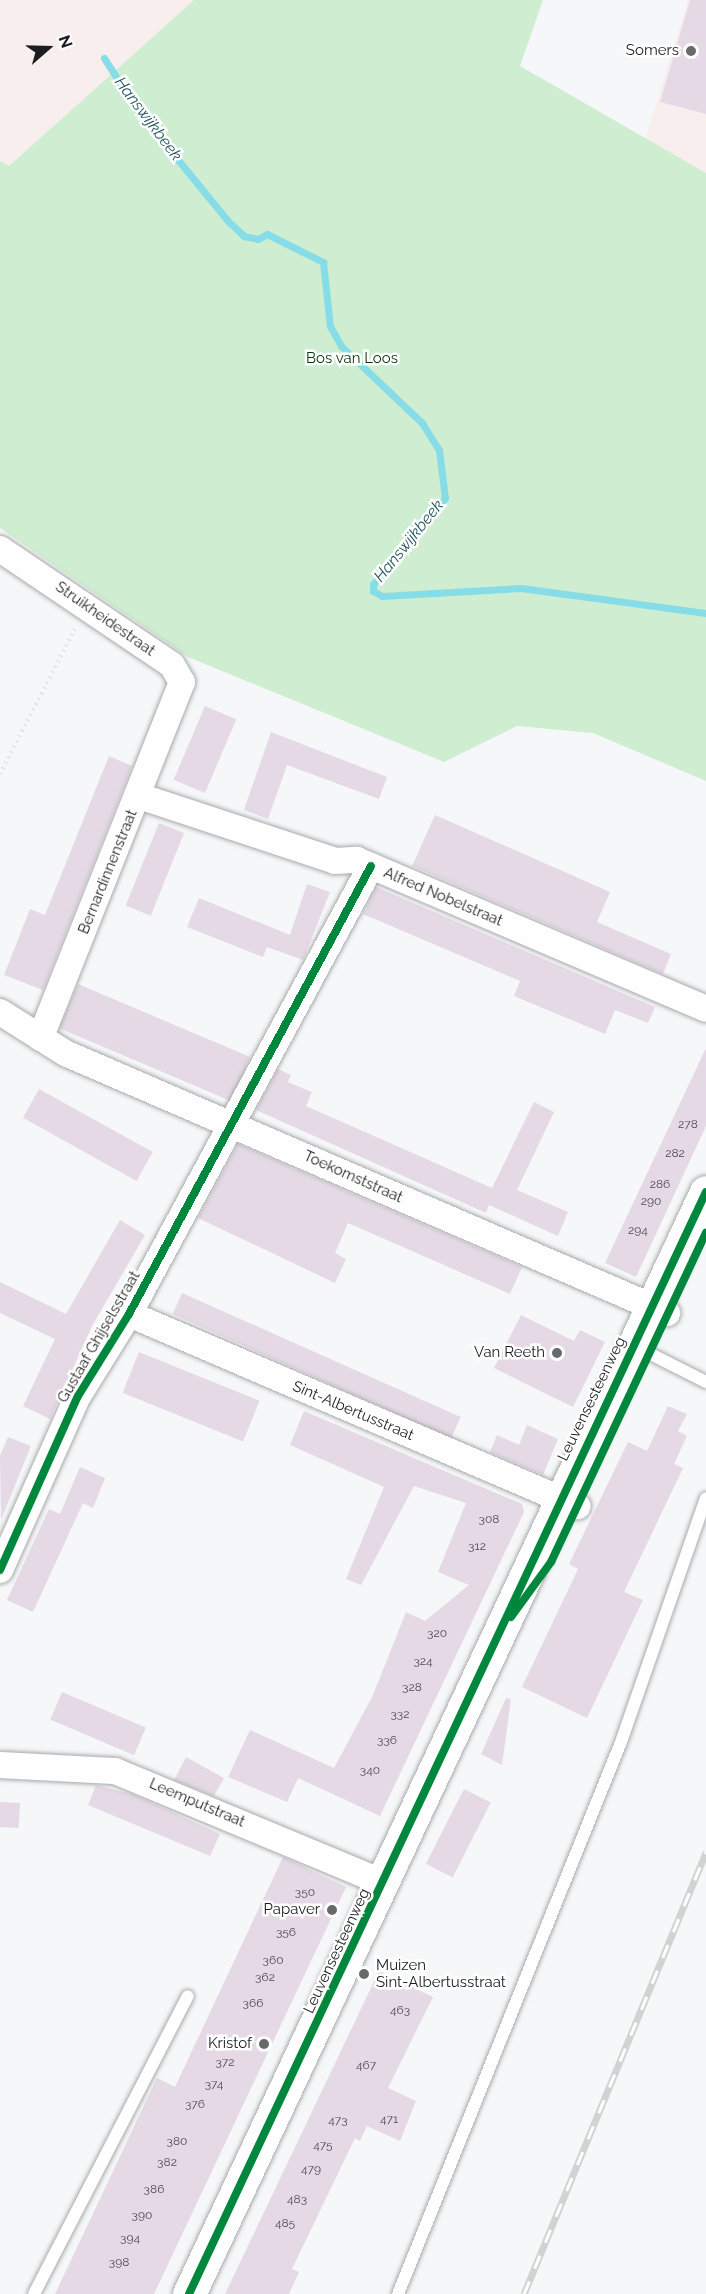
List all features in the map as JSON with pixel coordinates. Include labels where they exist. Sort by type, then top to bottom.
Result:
[{"type":"main road","name":"Leuvensesteenweg","points":[[189,2294],[509,1620],[551,1562],[568,1502],[659,1310],[706,1192]]},
{"type":"main road","name":"Leuvensesteenweg","points":[[659,1310],[706,1233]]},
{"type":"street","name":"Struikheidestraat","points":[[0,549],[92,608],[171,665],[182,682],[175,706]]},
{"type":"street","name":"Bernardinnenstraat","points":[[40,1038],[175,706]]},
{"type":"street","name":"Alfred Nobelstraat","points":[[139,795],[335,861],[370,866],[706,1009]]},
{"type":"street","name":"Gustaaf Ghijselsstraat","points":[[0,1570],[78,1396],[129,1314],[370,866]]},
{"type":"street","name":"Toekomststraat","points":[[0,1012],[40,1038],[659,1310]]},
{"type":"street","name":"Sint-Albertusstraat","points":[[129,1314],[568,1502]]},
{"type":"street","name":"Leemputstraat","points":[[0,1765],[115,1771],[384,1883]]},
{"type":"lane","points":[[640,1349],[706,1383]]},
{"type":"lane","points":[[398,2294],[621,1742],[706,1498]]},
{"type":"lane","points":[[34,2294],[188,1996]]},
{"type":"path","points":[[0,774],[66,641],[92,608]]},
{"type":"shaded area","points":[[0,0],[194,0],[9,166],[0,161]]},
{"type":"shaded area","points":[[688,0],[706,0],[706,239],[637,167]]},
{"type":"green space","name":"Bos van Loos","points":[[194,0],[543,0],[520,66],[706,173],[706,781],[593,733],[517,726],[444,762],[188,657],[0,528],[0,161],[9,166]]},
{"type":"building","name":"Somers","points":[[690,0],[706,0],[706,114],[660,102]]},
{"type":"building","points":[[205,706],[236,719],[205,793],[174,780]]},
{"type":"building","points":[[271,732],[387,777],[379,799],[287,765],[268,819],[244,810]]},
{"type":"building","points":[[109,756],[132,766],[43,990],[4,975],[30,909],[45,915]]},
{"type":"building","points":[[435,815],[610,892],[597,922],[671,954],[663,974],[412,866]]},
{"type":"building","points":[[159,823],[184,833],[151,916],[126,906]]},
{"type":"building","points":[[307,884],[330,892],[303,960],[267,947],[263,957],[187,927],[199,898],[290,935]]},
{"type":"building","points":[[376,887],[655,1007],[648,1023],[615,1010],[605,1034],[514,996],[520,981],[363,914]]},
{"type":"building","points":[[78,984],[250,1057],[231,1101],[59,1028]]},
{"type":"building","points":[[706,1048],[706,1126],[636,1277],[605,1263]]},
{"type":"building","points":[[278,1069],[291,1075],[288,1082],[312,1092],[306,1106],[492,1188],[534,1102],[554,1112],[517,1190],[568,1212],[558,1236],[489,1205],[486,1213],[256,1110]]},
{"type":"building","points":[[39,1089],[153,1152],[137,1181],[23,1118]]},
{"type":"building","points":[[238,1144],[522,1267],[510,1294],[348,1223],[335,1253],[346,1259],[335,1283],[198,1218]]},
{"type":"building","points":[[120,1220],[145,1235],[92,1326],[50,1419],[23,1406],[55,1339],[0,1313],[0,1282],[66,1314]]},
{"type":"building","points":[[182,1293],[461,1417],[451,1438],[173,1314]]},
{"type":"building","points":[[521,1315],[574,1341],[580,1330],[605,1342],[573,1407],[494,1368]]},
{"type":"building","points":[[139,1352],[260,1401],[243,1441],[123,1393]]},
{"type":"building","points":[[668,1406],[687,1414],[678,1431],[687,1436],[674,1464],[683,1468],[624,1592],[643,1600],[587,1718],[522,1687],[578,1569],[569,1564],[628,1442],[647,1451]]},
{"type":"building","points":[[304,1411],[522,1504],[524,1512],[380,1816],[298,1778],[287,1802],[228,1777],[250,1730],[334,1768],[373,1695],[406,1612],[425,1621],[469,1585],[438,1572],[466,1503],[414,1486],[361,1585],[346,1579],[384,1487],[290,1445]]},
{"type":"building","points":[[527,1425],[558,1439],[543,1475],[490,1452],[497,1435],[519,1445]]},
{"type":"building","points":[[8,1437],[31,1446],[1,1520],[0,1456]]},
{"type":"building","points":[[80,1467],[105,1478],[93,1508],[83,1503],[33,1612],[7,1600],[49,1509],[60,1514]]},
{"type":"building","points":[[62,1692],[146,1728],[134,1755],[50,1720]]},
{"type":"building","points":[[506,1698],[511,1699],[502,1765],[481,1754]]},
{"type":"building","points":[[186,1757],[224,1778],[214,1796],[174,1780]]},
{"type":"building","points":[[96,1785],[132,1794],[220,1834],[210,1856],[88,1805]]},
{"type":"building","points":[[464,1789],[491,1803],[453,1877],[426,1864]]},
{"type":"building","points":[[0,1802],[20,1803],[19,1828],[0,1827]]},
{"type":"building","points":[[283,1857],[346,1887],[154,2294],[55,2294],[157,2078],[175,2087]]},
{"type":"building","points":[[379,1971],[433,1997],[388,2088],[416,2101],[400,2141],[367,2126],[360,2141],[355,2138],[292,2269],[299,2272],[289,2294],[225,2294]]},
{"type":"waterway","name":"Hanswijkbeek","points":[[104,58],[138,111],[229,222],[244,236],[258,239],[267,234],[323,262],[330,326],[341,346],[422,423],[439,450],[445,498],[373,584],[373,591],[382,596],[521,588],[706,613]]},
{"type":"railway","points":[[524,2294],[706,1852]]},
{"type":"cycle path","points":[[0,1570],[78,1396],[129,1314],[371,866]]},
{"type":"cycle path","points":[[189,2294],[706,1192]]},
{"type":"cycle path","points":[[511,1617],[551,1562],[706,1233]]},
{"type":"place","name":"Somers","points":[[691,51]]},
{"type":"place","name":"Van Reeth","points":[[557,1353]]},
{"type":"place","name":"Papaver","points":[[332,1910]]},
{"type":"place","name":"Muizen Sint-Albertusstraat","points":[[364,1974]]},
{"type":"place","name":"Kristof","points":[[264,2044]]}]
